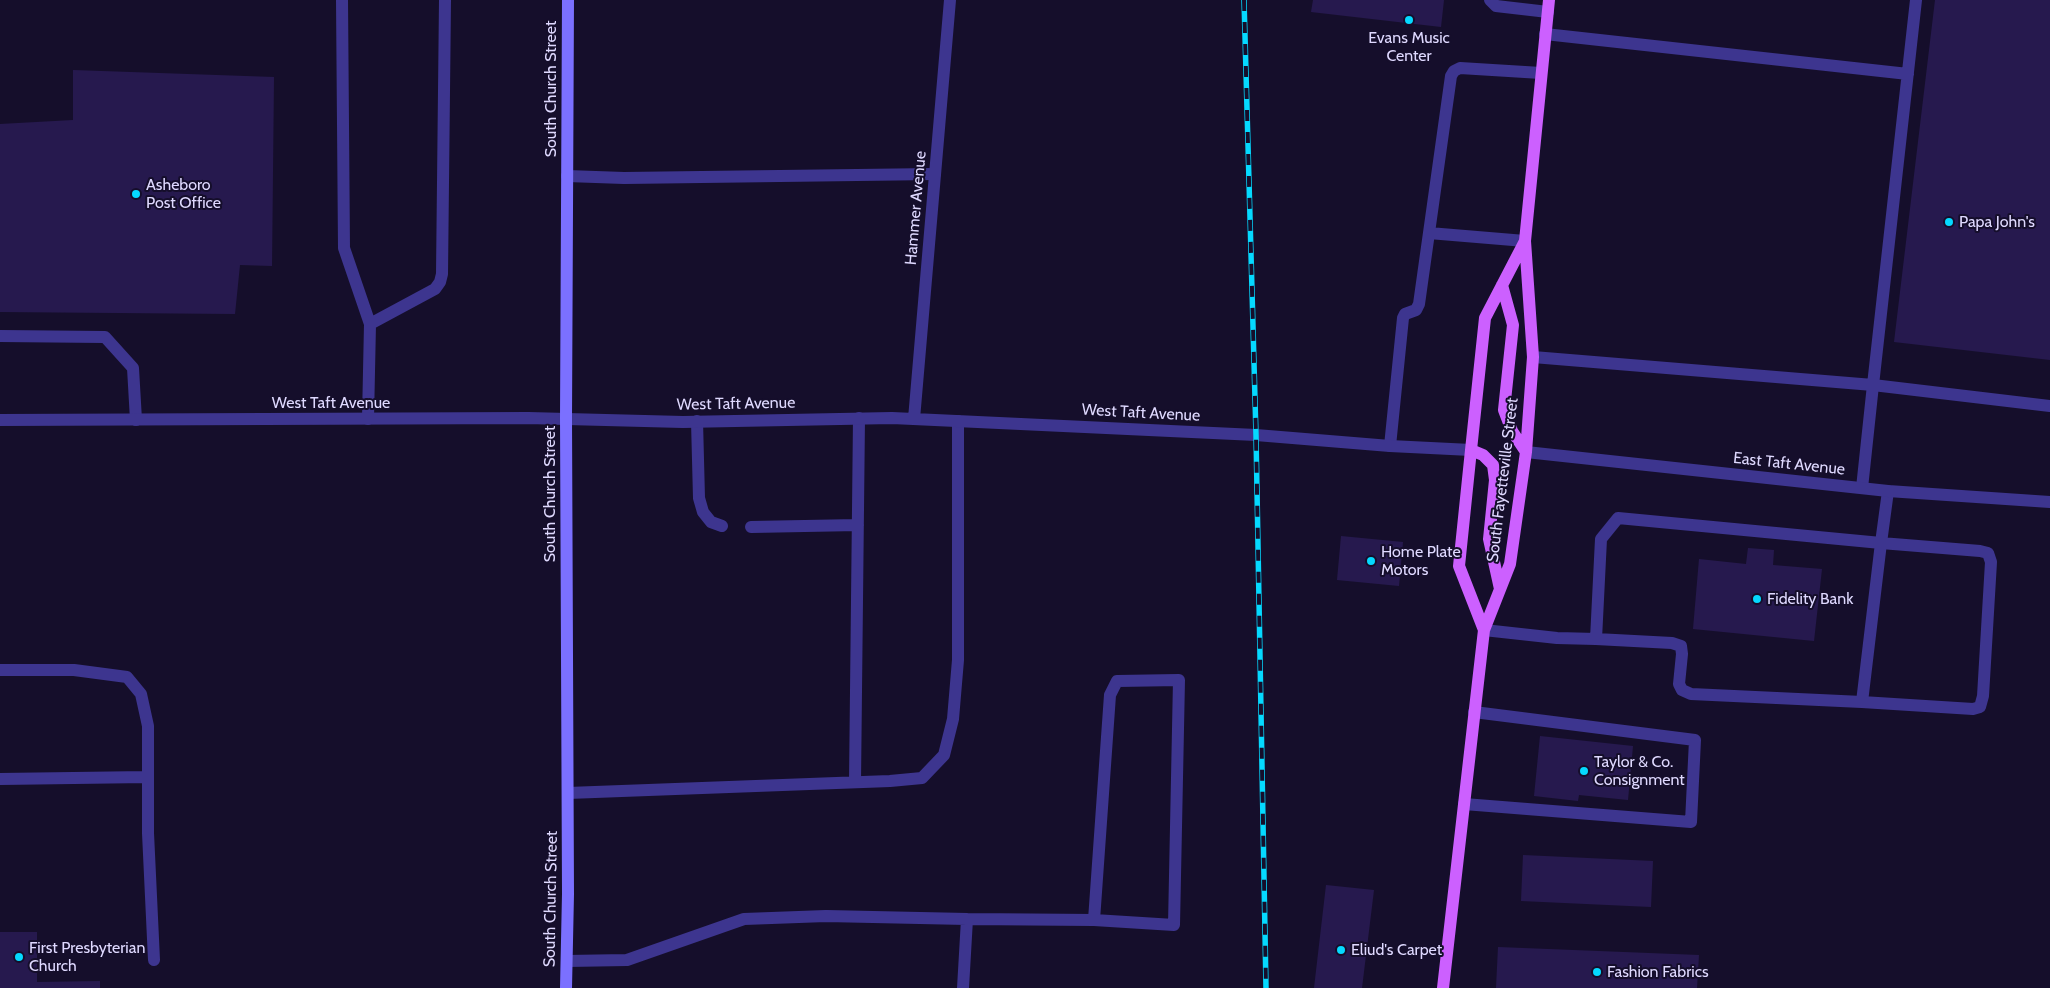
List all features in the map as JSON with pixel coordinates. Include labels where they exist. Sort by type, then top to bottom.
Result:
[{"type":"main road","name":"South Fayetteville Street","points":[[1443,988],[1484,630],[1510,564],[1526,452],[1533,357],[1525,241],[1548,6]]},
{"type":"main road","points":[[1484,630],[1459,566],[1471,450],[1485,318],[1525,241]]},
{"type":"main road","points":[[1502,285],[1513,325],[1504,410],[1512,431],[1526,452]]},
{"type":"main road","points":[[1471,450],[1483,455],[1493,465],[1495,480],[1489,539],[1500,589]]},
{"type":"street","points":[[342,0],[344,248],[370,324],[368,419]]},
{"type":"street","points":[[370,324],[435,289],[440,282],[442,274],[445,0]]},
{"type":"street","name":"South Church Street","points":[[566,988],[568,793],[566,418],[568,0]]},
{"type":"street","name":"Hammer Avenue","points":[[914,419],[950,0]]},
{"type":"street","points":[[1490,0],[1496,6],[1548,6]]},
{"type":"street","points":[[1862,488],[1916,0]]},
{"type":"street","points":[[1545,34],[1908,74]]},
{"type":"street","points":[[1390,446],[1403,318],[1405,314],[1416,310],[1418,304],[1451,76],[1454,71],[1460,68],[1541,73]]},
{"type":"street","points":[[567,176],[624,178],[935,174]]},
{"type":"street","points":[[1429,233],[1525,241]]},
{"type":"street","points":[[0,336],[106,337],[134,368],[136,420]]},
{"type":"street","points":[[1533,357],[1873,385],[2050,406]]},
{"type":"street","name":"West Taft Avenue","points":[[0,420],[566,418],[697,422],[859,418],[914,419],[1256,435],[1390,446],[1471,450]]},
{"type":"street","points":[[855,782],[859,418]]},
{"type":"street","points":[[568,793],[890,781],[922,778],[944,755],[953,719],[958,660],[958,421]]},
{"type":"street","points":[[697,422],[699,498],[703,512],[711,522],[722,526]]},
{"type":"street","name":"East Taft Avenue","points":[[1526,452],[1888,491],[2050,502]]},
{"type":"street","points":[[1862,702],[1888,491]]},
{"type":"street","points":[[1484,630],[1556,638],[1672,643],[1681,646],[1679,684],[1682,690],[1690,694],[1862,702],[1973,710],[1980,707],[1983,696],[1991,562],[1988,553],[1980,551],[1618,518],[1601,539],[1596,639]]},
{"type":"street","points":[[751,527],[858,524]]},
{"type":"street","points":[[0,670],[74,670],[127,677],[142,694],[148,726],[148,833],[154,960]]},
{"type":"street","points":[[567,961],[627,960],[744,919],[826,916],[1094,920],[1174,925],[1179,680],[1117,680],[1110,696],[1094,920]]},
{"type":"street","points":[[1464,804],[1691,822],[1694,740],[1474,712]]},
{"type":"street","points":[[0,779],[147,777]]},
{"type":"street","points":[[963,988],[967,919]]},
{"type":"building","name":"Evans Music Center","points":[[1313,0],[1444,0],[1441,27],[1311,12]]},
{"type":"building","points":[[1935,0],[2050,0],[2050,360],[1894,342]]},
{"type":"building","name":"Asheboro Post Office","points":[[73,70],[274,77],[272,266],[240,265],[235,314],[0,312],[0,124],[73,120]]},
{"type":"building","points":[[1341,536],[1403,542],[1399,586],[1337,580]]},
{"type":"building","name":"Fidelity Bank","points":[[1748,548],[1774,550],[1773,565],[1822,569],[1814,641],[1693,629],[1699,559],[1746,564]]},
{"type":"building","name":"Taylor & Co. Consignment","points":[[1540,736],[1633,746],[1628,800],[1579,795],[1578,801],[1534,796]]},
{"type":"building","points":[[1523,855],[1653,861],[1651,907],[1521,901]]},
{"type":"building","points":[[1326,885],[1374,890],[1362,988],[1314,988]]},
{"type":"building","name":"First Presbyterian Church","points":[[0,932],[37,932],[37,982],[100,981],[100,988],[0,988]]},
{"type":"building","name":"Fashion Fabrics","points":[[1498,947],[1699,955],[1697,988],[1496,988]]},
{"type":"railway","points":[[1244,0],[1256,435],[1266,988]]},
{"type":"place","name":"Evans Music Center","points":[[1409,20]]},
{"type":"place","name":"Asheboro Post Office","points":[[136,194]]},
{"type":"place","name":"Papa John's","points":[[1949,222]]},
{"type":"place","name":"Home Plate Motors","points":[[1371,561]]},
{"type":"place","name":"Fidelity Bank","points":[[1757,599]]},
{"type":"place","name":"Taylor & Co. Consignment","points":[[1584,771]]},
{"type":"place","name":"Eliud's Carpet","points":[[1341,950]]},
{"type":"place","name":"First Presbyterian Church","points":[[19,957]]},
{"type":"place","name":"Fashion Fabrics","points":[[1597,972]]}]
